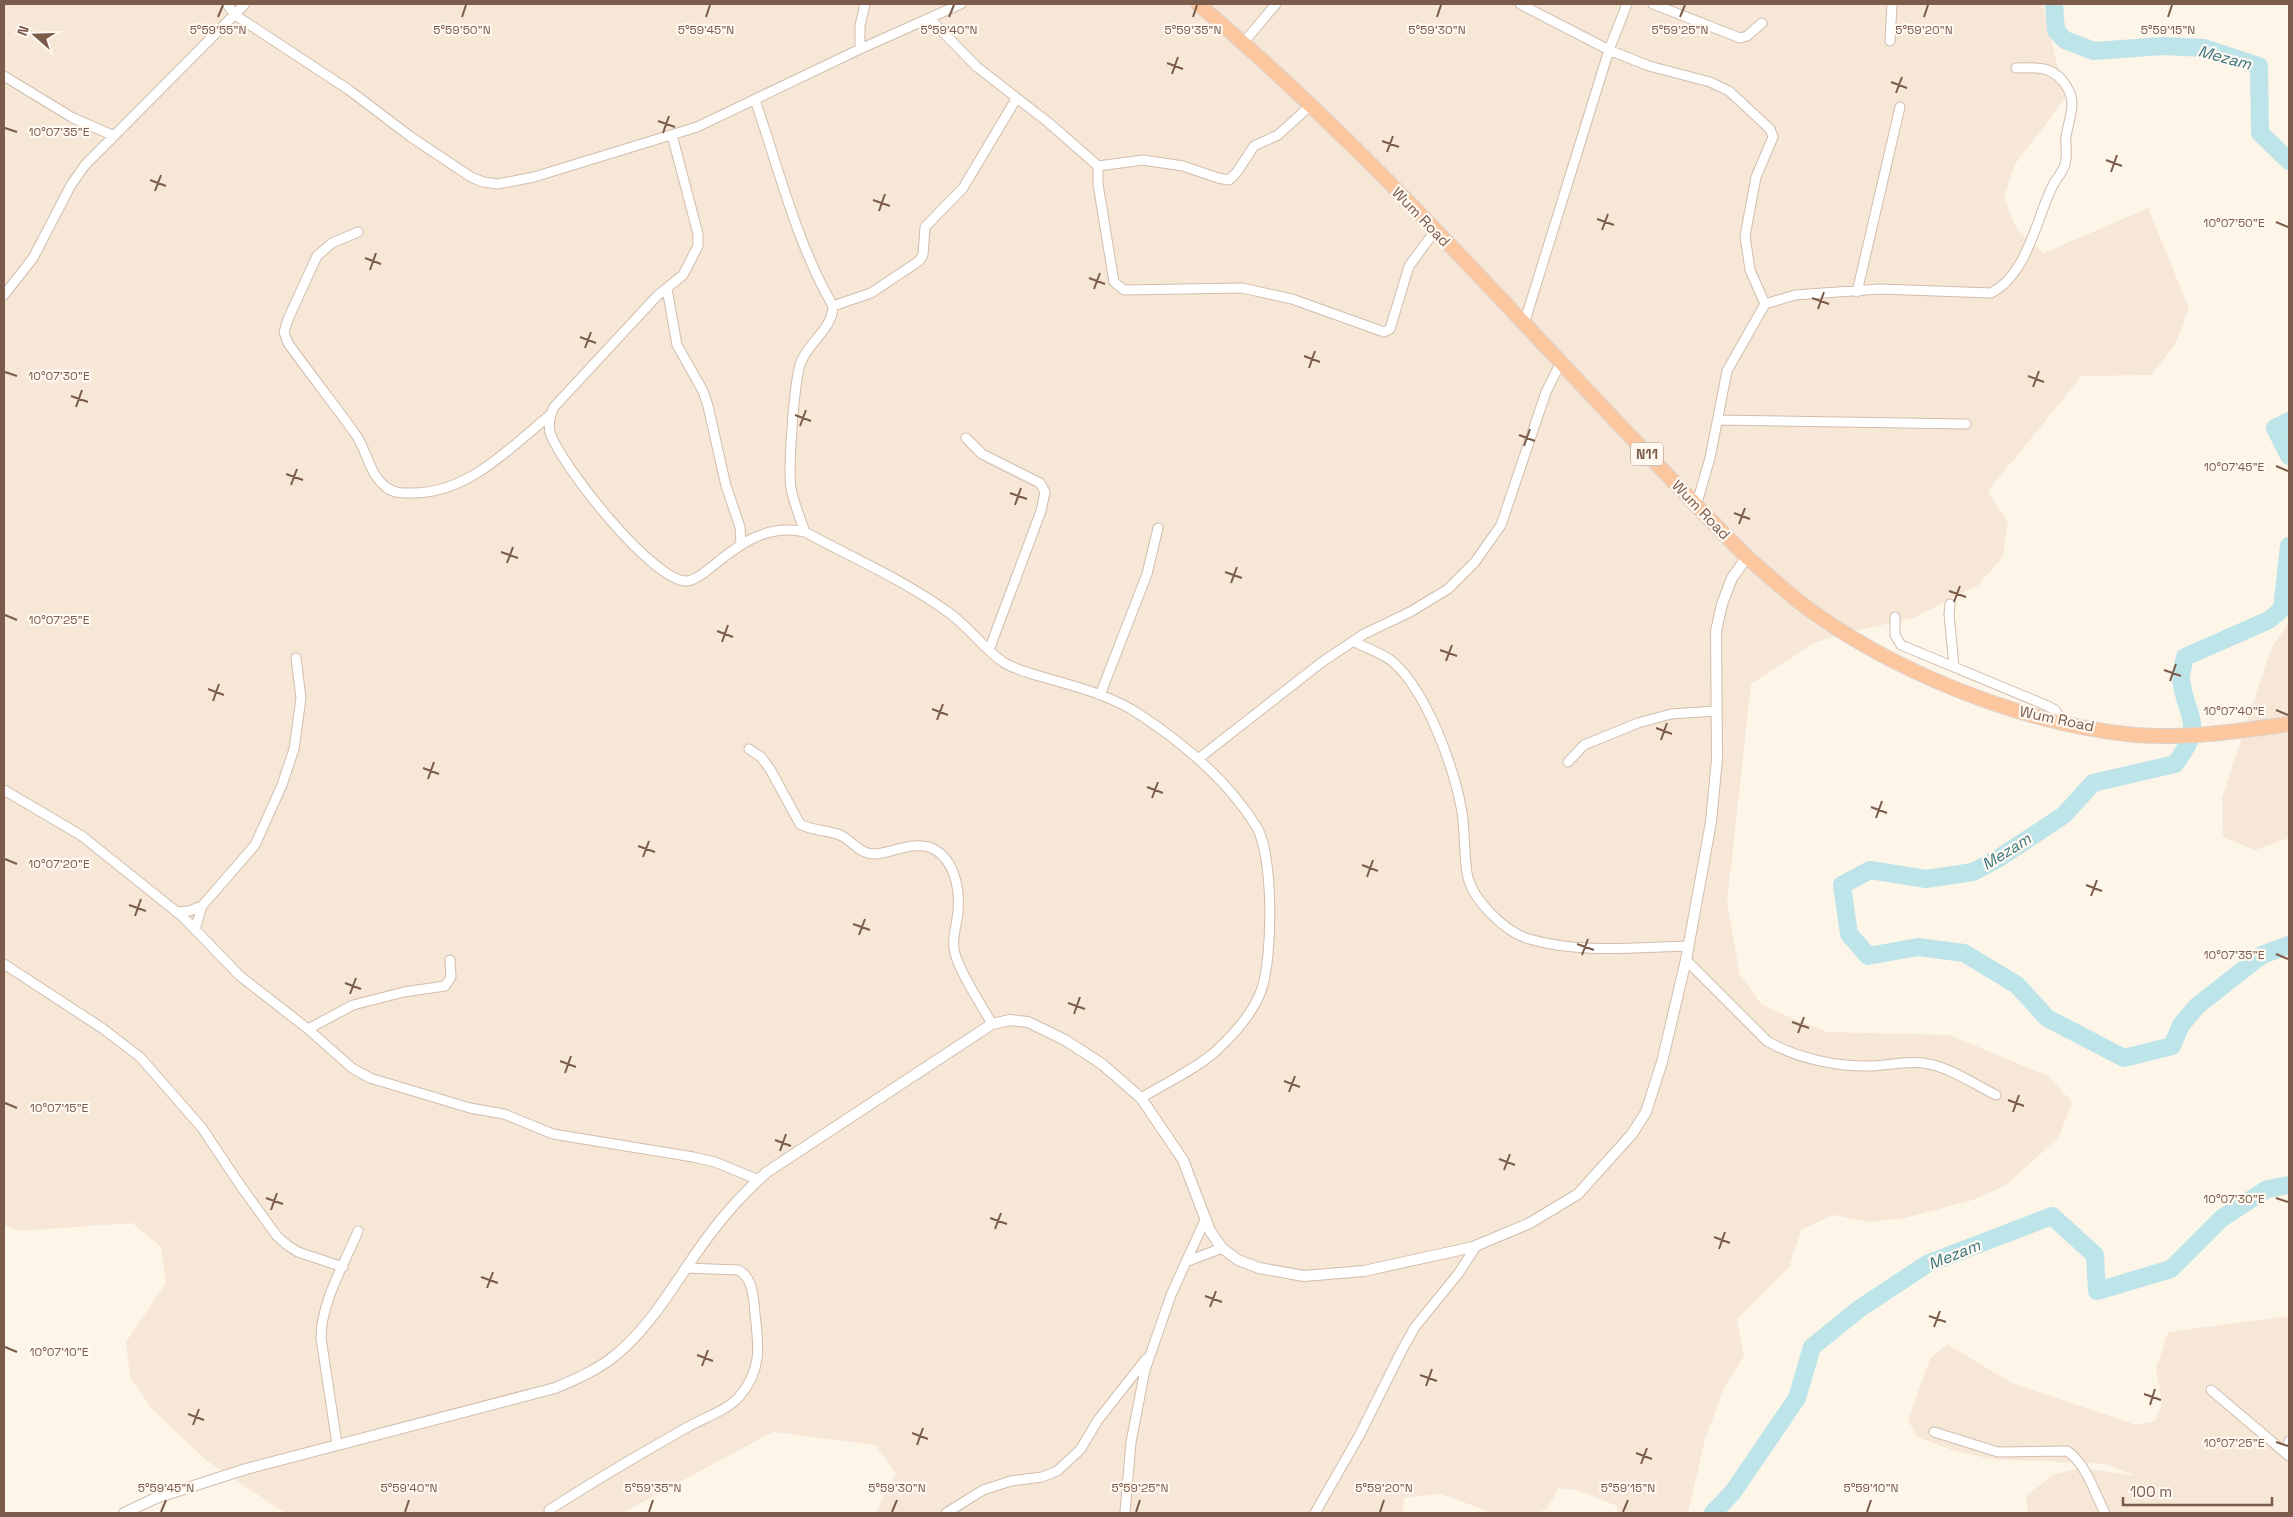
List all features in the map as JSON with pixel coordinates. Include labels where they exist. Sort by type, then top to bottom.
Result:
[{"type":"highway","name":"Wum Road","points":[[1198,4],[1244,42],[1345,137],[1746,557],[1799,601],[1836,627],[1893,659],[1999,705],[2063,722],[2136,735],[2229,732],[2289,724]]},
{"type":"street","points":[[227,4],[235,15],[349,90],[411,137],[484,182],[498,184],[534,177],[697,128],[860,49],[960,4]]},
{"type":"street","points":[[4,295],[33,258],[77,174],[112,136],[245,4]]},
{"type":"street","points":[[860,49],[860,26],[865,4]]},
{"type":"street","points":[[1244,42],[1276,4]]},
{"type":"street","points":[[1520,4],[1609,50],[1649,66],[1710,82],[1729,91],[1770,129],[1773,137],[1756,177],[1745,236],[1750,270],[1765,304]]},
{"type":"street","points":[[1524,324],[1609,50],[1627,4]]},
{"type":"street","points":[[1653,4],[1740,38],[1747,36],[1762,22]]},
{"type":"street","points":[[1890,41],[1892,4]]},
{"type":"street","points":[[929,18],[977,67],[1048,123],[1098,166],[1143,160],[1183,166],[1229,180],[1237,172],[1254,146],[1278,135],[1311,105]]},
{"type":"street","points":[[1696,506],[1718,420],[1727,371],[1765,304],[1795,295],[1880,290],[1991,293],[2004,287],[2013,276],[2042,217],[2052,186],[2065,165],[2068,151],[2066,138],[2073,102],[2069,89],[2059,76],[2043,67],[2016,68]]},
{"type":"street","points":[[4,76],[73,118],[112,136]]},
{"type":"street","points":[[833,306],[871,294],[919,261],[923,255],[925,227],[962,188],[1016,99]]},
{"type":"street","points":[[755,100],[778,166],[801,242],[820,284],[833,306],[828,324],[802,361],[795,396],[791,486],[805,532]]},
{"type":"street","points":[[1857,292],[1900,107]]},
{"type":"street","points":[[672,135],[698,234],[698,246],[683,275],[657,296],[554,407],[549,425],[557,448],[585,489],[631,542],[654,565],[680,581],[690,581],[701,575],[751,538],[772,530],[792,529],[805,532],[919,592],[950,613],[1005,664],[1100,695],[1138,714],[1198,759],[1227,789],[1257,828],[1268,870],[1268,948],[1261,991],[1246,1017],[1216,1051],[1185,1073],[1141,1098]]},
{"type":"street","points":[[1098,166],[1098,184],[1114,282],[1124,290],[1242,288],[1292,300],[1384,332],[1390,330],[1409,266],[1435,231]]},
{"type":"street","points":[[358,232],[332,243],[317,256],[296,299],[284,332],[288,343],[357,437],[371,468],[384,486],[393,492],[412,493],[442,490],[455,485],[482,470],[550,416]]},
{"type":"street","points":[[667,289],[677,345],[706,397],[726,486],[740,528],[741,544]]},
{"type":"street","points":[[1198,759],[1322,662],[1353,641],[1386,622],[1410,612],[1448,589],[1489,545],[1500,525],[1546,392],[1561,362]]},
{"type":"street","points":[[1718,420],[1966,424]]},
{"type":"street","points":[[966,438],[982,454],[1040,483],[1045,492],[1041,511],[989,650]]},
{"type":"street","points":[[740,528],[751,538]]},
{"type":"street","points":[[1100,695],[1147,574],[1158,528]]},
{"type":"street","points":[[124,1513],[165,1495],[246,1468],[554,1388],[584,1377],[610,1359],[636,1333],[716,1226],[739,1199],[767,1172],[992,1024],[1010,1020],[1028,1022],[1065,1040],[1102,1064],[1141,1098],[1183,1160],[1210,1232],[1222,1248],[1238,1260],[1259,1268],[1304,1276],[1364,1271],[1477,1245],[1530,1223],[1578,1194],[1632,1134],[1646,1112],[1662,1062],[1686,960],[1711,822],[1717,759],[1716,631],[1732,578],[1746,557]]},
{"type":"street","points":[[1950,604],[1949,614],[1954,666]]},
{"type":"street","points":[[1895,617],[1895,636],[1901,645],[2048,706],[2055,710],[2063,722]]},
{"type":"street","points":[[1353,641],[1392,661],[1410,681],[1428,709],[1445,754],[1462,812],[1467,875],[1479,899],[1501,924],[1528,939],[1584,948],[1688,946]]},
{"type":"street","points":[[195,930],[202,906],[255,845],[282,786],[294,749],[301,698],[296,658]]},
{"type":"street","points":[[1568,762],[1584,745],[1638,723],[1671,714],[1716,711]]},
{"type":"street","points":[[749,749],[761,757],[770,768],[783,790],[796,819],[806,827],[840,835],[866,853],[876,854],[912,846],[927,846],[946,857],[958,890],[958,911],[953,942],[955,956],[992,1024]]},
{"type":"street","points":[[4,790],[82,836],[176,912],[240,976],[308,1029],[352,1068],[370,1078],[470,1108],[504,1114],[553,1134],[693,1157],[715,1162],[759,1180]]},
{"type":"street","points":[[176,912],[189,911],[202,906]]},
{"type":"street","points":[[308,1029],[353,1005],[404,992],[445,986],[451,977],[450,960]]},
{"type":"street","points":[[1686,960],[1767,1041],[1781,1049],[1831,1062],[1871,1066],[1923,1063],[1952,1073],[1996,1095]]},
{"type":"street","points":[[4,964],[102,1028],[140,1057],[202,1128],[240,1185],[277,1236],[286,1245],[298,1252],[343,1267]]},
{"type":"street","points":[[1124,1512],[1131,1442],[1145,1370],[1171,1295],[1205,1220]]},
{"type":"street","points":[[337,1444],[321,1325],[358,1231]]},
{"type":"street","points":[[1315,1513],[1359,1436],[1415,1327],[1437,1302],[1477,1245]]},
{"type":"street","points":[[1188,1261],[1222,1248]]},
{"type":"street","points":[[549,1510],[687,1427],[727,1406],[738,1397],[748,1383],[760,1352],[749,1281],[738,1270],[686,1268]]},
{"type":"street","points":[[946,1513],[983,1490],[1011,1481],[1042,1477],[1056,1471],[1080,1450],[1098,1420],[1151,1352]]},
{"type":"street","points":[[2211,1390],[2287,1455]]},
{"type":"street","points":[[1934,1432],[1998,1452],[2067,1451],[2074,1455],[2082,1468],[2105,1513]]},
{"type":"street","points":[[2287,1455],[2289,1441]]},
{"type":"shaded area","points":[[4,4],[2042,4],[2060,75],[2072,89],[2015,164],[2004,197],[2017,230],[2044,253],[2148,208],[2189,308],[2175,344],[2151,375],[2082,376],[1988,491],[2008,523],[2002,558],[1978,585],[1913,618],[1845,633],[1814,643],[1751,684],[1727,903],[1740,975],[1761,1004],[1793,1019],[1828,1032],[1949,1035],[2048,1076],[2072,1102],[2059,1137],[2006,1185],[1973,1200],[1904,1218],[1869,1222],[1833,1215],[1801,1230],[1789,1267],[1737,1319],[1744,1356],[1725,1386],[1705,1439],[1688,1513],[1618,1513],[1617,1506],[1579,1491],[1559,1488],[1546,1510],[1534,1513],[1493,1513],[1441,1494],[1404,1498],[1402,1513],[876,1513],[896,1473],[875,1445],[773,1432],[622,1513],[285,1513],[205,1459],[152,1409],[130,1377],[126,1342],[166,1283],[161,1247],[132,1223],[19,1231],[4,1225]]},
{"type":"shaded area","points":[[2289,622],[2289,838],[2255,850],[2223,837],[2222,798],[2271,649]]},
{"type":"shaded area","points":[[2289,1316],[2289,1513],[2028,1513],[2026,1496],[2054,1474],[2083,1468],[2136,1476],[2106,1464],[1992,1459],[1955,1451],[1917,1437],[1908,1420],[1930,1359],[1947,1344],[2012,1383],[2136,1425],[2155,1421],[2162,1404],[2156,1369],[2168,1332]]},
{"type":"waterway","name":"Mezam","points":[[2054,4],[2056,31],[2065,40],[2094,51],[2163,46],[2204,48],[2259,66],[2260,133],[2289,161]]},
{"type":"waterway","name":"Mezam","points":[[2289,421],[2275,428],[2289,456]]},
{"type":"waterway","name":"Mezam","points":[[2289,546],[2282,609],[2269,620],[2185,657],[2181,680],[2192,722],[2192,730],[2190,739],[2175,764],[2093,783],[2064,815],[1999,858],[1973,872],[1926,879],[1870,870],[1842,885],[1849,934],[1868,956],[1918,947],[1964,953],[2017,985],[2047,1018],[2124,1058],[2172,1046],[2181,1025],[2197,1006],[2262,955],[2289,945]]},
{"type":"waterway","name":"Mezam","points":[[1713,1513],[1733,1492],[1797,1398],[1812,1347],[1859,1309],[1927,1264],[2052,1216],[2095,1255],[2097,1291],[2171,1269],[2222,1218],[2267,1189],[2289,1185]]}]
